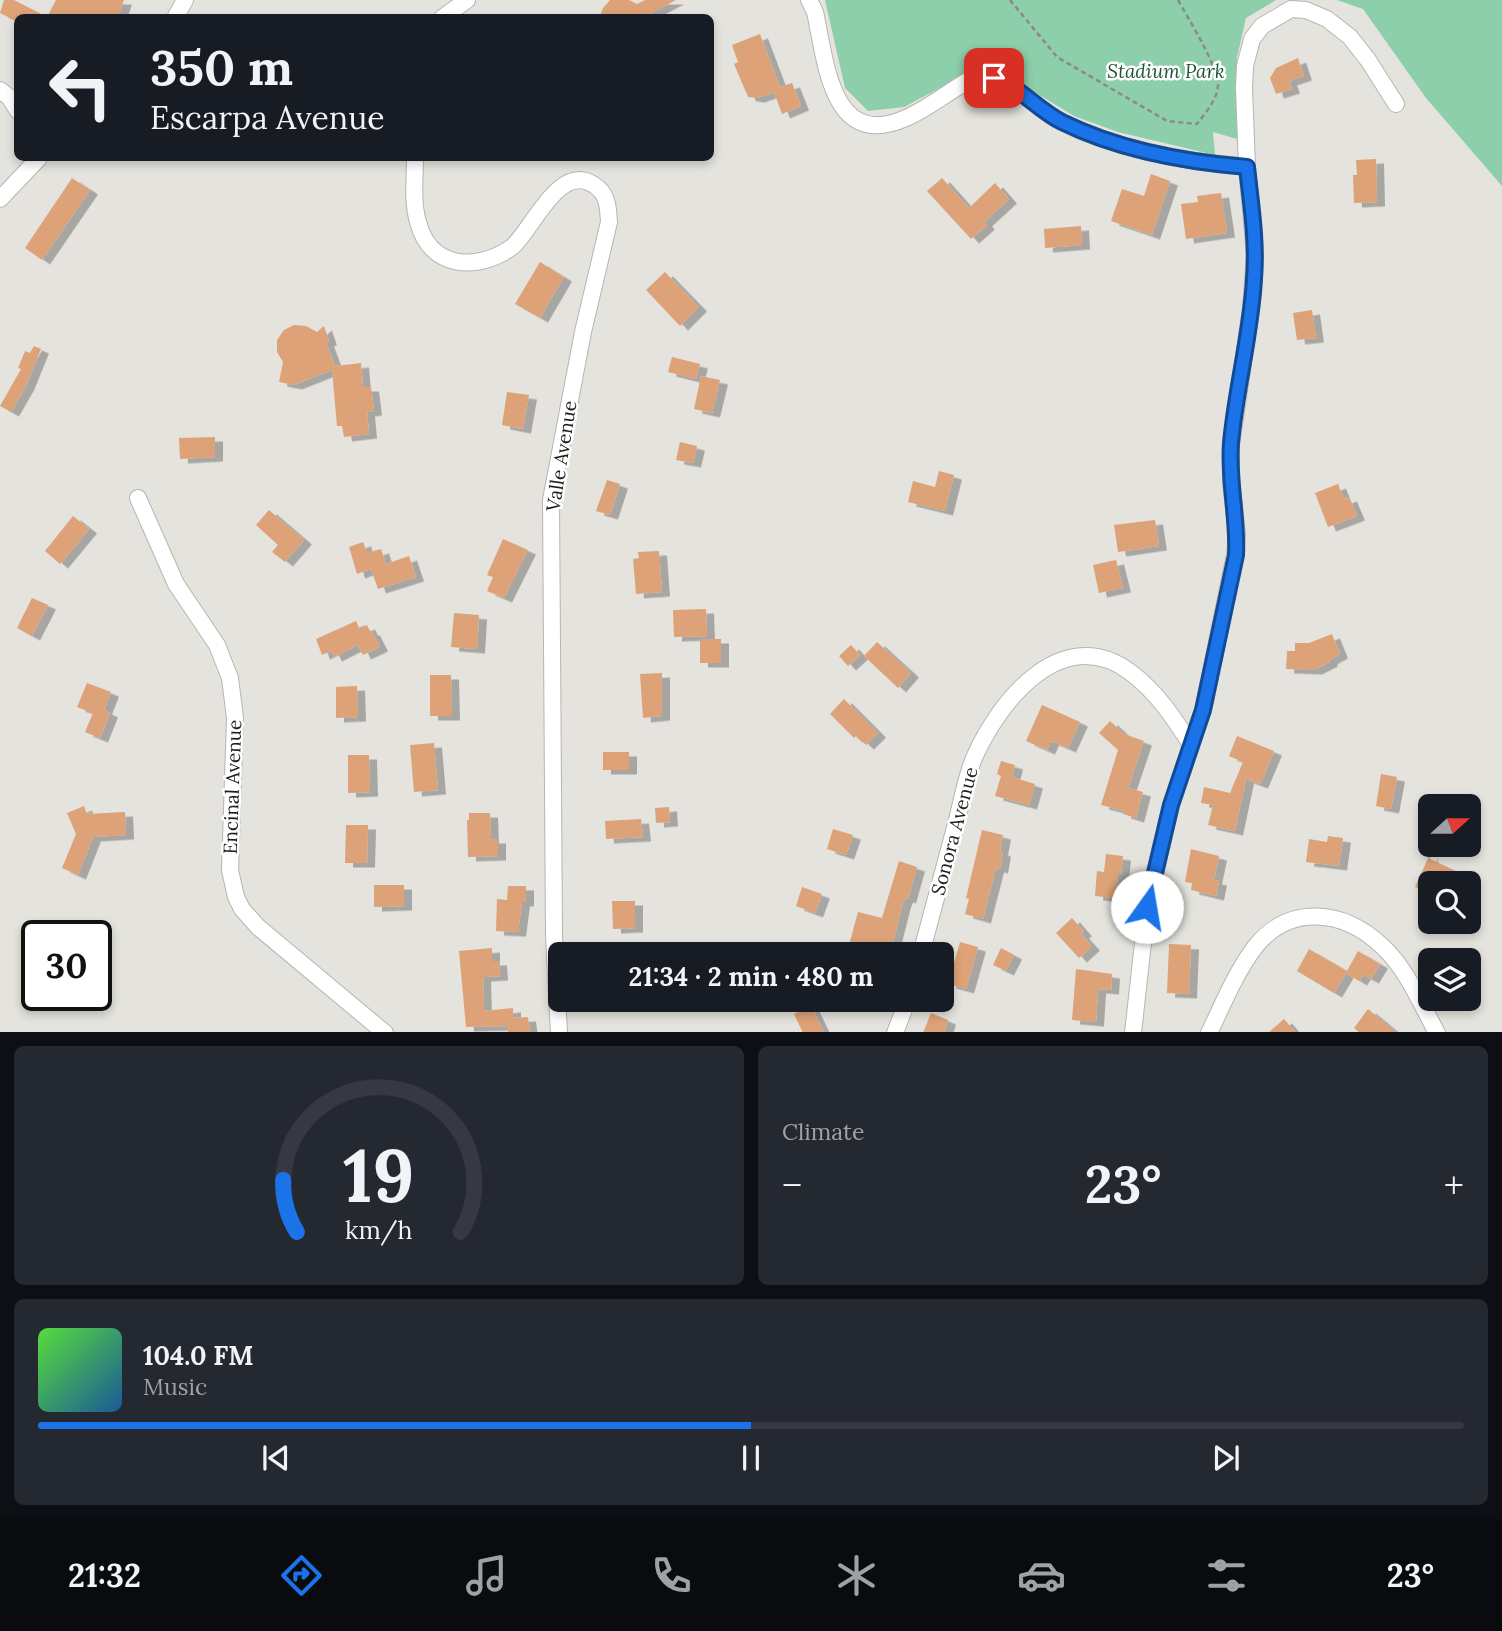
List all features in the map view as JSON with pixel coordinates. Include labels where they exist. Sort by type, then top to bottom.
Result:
[{"type":"street","points":[[448,14],[467,0]]},
{"type":"street","points":[[809,0],[815,12],[832,89],[840,106],[855,119],[879,127],[890,124],[909,117],[971,79],[982,77],[1006,82],[1064,123],[1129,147],[1247,167]]},
{"type":"street","points":[[1133,1032],[1147,907],[1171,805],[1203,710],[1236,555],[1231,445],[1251,309],[1255,254],[1247,167],[1244,88],[1247,53],[1252,39],[1262,26],[1291,9],[1306,10],[1327,19],[1350,37],[1396,104]]},
{"type":"street","points":[[0,90],[14,105]]},
{"type":"street","points":[[0,199],[36,161]]},
{"type":"street","name":"Valle Avenue","points":[[415,161],[418,222],[428,243],[445,258],[456,263],[483,261],[515,245],[550,196],[570,183],[589,181],[598,187],[608,204],[608,222],[583,332],[551,500],[554,935],[559,1032]]},
{"type":"street","name":"Encinal Avenue","points":[[138,498],[176,584],[217,645],[230,678],[235,718],[230,870],[236,897],[242,909],[258,927],[385,1032]]},
{"type":"street","name":"Sonora Avenue","points":[[924,942],[973,760],[1008,701],[1036,673],[1047,666],[1087,655],[1112,662],[1132,672],[1170,710],[1191,745]]},
{"type":"street","points":[[1209,1032],[1240,971],[1263,939],[1276,927],[1296,918],[1316,915],[1353,926],[1384,947],[1402,970],[1437,1032]]},
{"type":"street","points":[[895,1032],[903,1012]]},
{"type":"path","points":[[1010,0],[1057,57],[1167,121],[1197,124],[1214,100],[1218,84],[1207,53],[1178,0]]},
{"type":"green space","name":"Stadium Park","points":[[825,0],[1276,0],[1246,18],[1237,57],[1237,139],[1213,132],[1215,155],[1118,132],[1074,116],[987,63],[904,107],[868,111],[845,88]]},
{"type":"green space","points":[[1337,0],[1502,0],[1502,186],[1426,98],[1363,9]]},
{"type":"building","points":[[4,0],[14,0],[41,14],[14,14],[14,20],[0,13]]},
{"type":"building","points":[[56,0],[124,0],[119,14],[49,14]]},
{"type":"building","points":[[610,0],[629,0],[637,4],[645,0],[676,0],[650,14],[601,14]]},
{"type":"building","points":[[760,34],[780,87],[792,83],[801,106],[782,114],[774,92],[757,98],[748,97],[734,64],[738,62],[732,45]]},
{"type":"building","points":[[1298,58],[1304,76],[1289,81],[1292,89],[1276,94],[1270,78],[1276,68]]},
{"type":"building","points":[[1376,159],[1377,202],[1354,203],[1353,175],[1357,175],[1356,160]]},
{"type":"building","points":[[1151,174],[1170,181],[1152,235],[1111,221],[1122,189],[1144,196]]},
{"type":"building","points":[[72,178],[90,190],[42,260],[25,248]]},
{"type":"building","points":[[942,178],[969,208],[995,183],[1009,199],[984,222],[987,225],[971,239],[927,191]]},
{"type":"building","points":[[1221,193],[1227,233],[1186,239],[1181,204],[1198,202],[1197,196]]},
{"type":"building","points":[[1081,226],[1082,245],[1045,248],[1044,229]]},
{"type":"building","points":[[540,262],[564,277],[540,318],[515,304]]},
{"type":"building","points":[[665,272],[699,307],[680,326],[646,290]]},
{"type":"building","points":[[1312,310],[1316,338],[1297,340],[1293,313]]},
{"type":"building","points":[[294,325],[306,326],[317,332],[324,326],[329,341],[326,342],[335,366],[361,363],[363,387],[371,387],[374,411],[367,412],[369,434],[344,437],[342,426],[337,426],[332,370],[294,385],[279,382],[283,362],[277,352],[277,340],[284,330]]},
{"type":"building","points":[[34,346],[41,349],[26,386],[11,412],[0,406],[21,369],[18,368],[25,351],[30,353]]},
{"type":"building","points":[[672,357],[700,364],[696,379],[668,372]]},
{"type":"building","points":[[701,376],[720,380],[712,413],[694,409]]},
{"type":"building","points":[[507,392],[529,395],[523,429],[502,425]]},
{"type":"building","points":[[215,437],[215,457],[180,459],[179,438]]},
{"type":"building","points":[[680,442],[697,446],[693,463],[676,460]]},
{"type":"building","points":[[939,471],[954,475],[945,511],[908,502],[913,481],[935,487]]},
{"type":"building","points":[[607,480],[620,484],[610,515],[596,511]]},
{"type":"building","points":[[1338,484],[1344,499],[1349,497],[1357,516],[1328,527],[1315,493]]},
{"type":"building","points":[[269,510],[304,540],[285,562],[272,552],[278,545],[256,525]]},
{"type":"building","points":[[73,516],[89,529],[60,564],[45,551]]},
{"type":"building","points":[[1155,520],[1159,546],[1118,552],[1114,525]]},
{"type":"building","points":[[503,539],[528,550],[504,598],[487,591],[493,577],[487,575]]},
{"type":"building","points":[[363,542],[367,553],[381,549],[386,564],[409,556],[416,577],[378,589],[371,569],[357,574],[349,547]]},
{"type":"building","points":[[659,551],[662,592],[636,594],[633,559],[639,558],[638,552]]},
{"type":"building","points":[[1116,560],[1123,588],[1099,593],[1093,565]]},
{"type":"building","points":[[32,598],[48,605],[32,636],[17,628]]},
{"type":"building","points":[[706,609],[707,636],[674,637],[673,610]]},
{"type":"building","points":[[454,613],[479,615],[477,649],[451,647]]},
{"type":"building","points":[[356,621],[359,628],[367,625],[380,647],[363,655],[358,645],[334,657],[331,651],[322,655],[316,639]]},
{"type":"building","points":[[1332,634],[1340,654],[1329,660],[1330,662],[1314,670],[1286,669],[1287,651],[1295,651],[1295,643],[1309,643]]},
{"type":"building","points":[[700,639],[721,639],[721,663],[700,663]]},
{"type":"building","points":[[877,642],[911,673],[898,688],[864,656]]},
{"type":"building","points":[[851,645],[860,655],[848,666],[839,656]]},
{"type":"building","points":[[662,673],[662,716],[643,718],[640,674]]},
{"type":"building","points":[[430,675],[451,675],[452,716],[430,716]]},
{"type":"building","points":[[87,683],[111,692],[104,710],[110,713],[100,738],[85,732],[93,713],[77,707]]},
{"type":"building","points":[[357,686],[358,717],[336,718],[336,687]]},
{"type":"building","points":[[844,699],[878,733],[866,745],[856,736],[854,738],[830,714]]},
{"type":"building","points":[[1042,705],[1080,722],[1068,748],[1051,741],[1047,750],[1026,741]]},
{"type":"building","points":[[1110,721],[1124,734],[1144,741],[1128,788],[1143,792],[1136,818],[1123,814],[1124,811],[1101,805],[1118,750],[1099,733]]},
{"type":"building","points":[[1237,736],[1274,751],[1260,784],[1246,779],[1235,831],[1208,825],[1213,805],[1201,803],[1204,787],[1230,793],[1243,762],[1229,756]]},
{"type":"building","points":[[434,743],[438,790],[414,792],[410,745]]},
{"type":"building","points":[[603,752],[629,752],[629,770],[603,770]]},
{"type":"building","points":[[348,755],[369,755],[370,792],[348,793]]},
{"type":"building","points":[[1001,761],[1015,765],[1012,777],[1035,784],[1029,805],[995,796],[1001,776],[997,774]]},
{"type":"building","points":[[1381,774],[1397,777],[1391,809],[1376,806]]},
{"type":"building","points":[[84,806],[87,814],[125,812],[126,835],[93,837],[78,875],[62,868],[76,834],[67,813]]},
{"type":"building","points":[[669,807],[670,822],[656,823],[655,808]]},
{"type":"building","points":[[469,813],[490,813],[491,839],[498,839],[498,856],[468,857]]},
{"type":"building","points":[[641,819],[643,837],[606,839],[605,821]]},
{"type":"building","points":[[346,825],[368,825],[367,863],[345,863]]},
{"type":"building","points":[[833,829],[853,835],[846,855],[827,849]]},
{"type":"building","points":[[982,830],[1003,835],[1000,869],[996,868],[983,919],[965,914],[969,899],[966,898]]},
{"type":"building","points":[[1328,836],[1343,838],[1339,866],[1306,862],[1309,839],[1327,842]]},
{"type":"building","points":[[1191,849],[1219,856],[1214,880],[1219,881],[1216,896],[1191,890],[1192,883],[1185,882]]},
{"type":"building","points":[[1106,854],[1123,856],[1115,898],[1095,896],[1097,871],[1104,872]]},
{"type":"building","points":[[1430,858],[1456,871],[1422,871]]},
{"type":"building","points":[[899,861],[917,867],[908,899],[905,898],[903,903],[893,942],[850,942],[858,912],[882,918]]},
{"type":"building","points":[[374,885],[404,885],[404,906],[374,907]]},
{"type":"building","points":[[508,886],[526,886],[526,902],[522,902],[518,932],[496,931],[497,899],[507,900]]},
{"type":"building","points":[[802,887],[822,894],[815,913],[796,906]]},
{"type":"building","points":[[612,901],[635,901],[635,928],[613,929]]},
{"type":"building","points":[[1072,918],[1092,946],[1079,958],[1056,933]]},
{"type":"building","points":[[960,942],[978,947],[966,989],[954,986],[954,963]]},
{"type":"building","points":[[1169,944],[1191,945],[1189,994],[1167,993]]},
{"type":"building","points":[[492,948],[492,961],[499,961],[500,976],[483,977],[484,1011],[513,1008],[513,1018],[528,1017],[530,1032],[508,1032],[507,1026],[466,1027],[459,951]]},
{"type":"building","points":[[1001,948],[1014,955],[1006,971],[993,965]]},
{"type":"building","points":[[1309,949],[1347,971],[1358,951],[1380,964],[1371,979],[1363,975],[1359,981],[1346,973],[1334,993],[1297,971]]},
{"type":"building","points":[[1076,969],[1112,974],[1111,990],[1098,989],[1096,1022],[1072,1020]]},
{"type":"building","points":[[1368,1009],[1396,1032],[1359,1032],[1354,1028]]},
{"type":"building","points":[[814,1012],[824,1032],[803,1032],[794,1014]]},
{"type":"building","points":[[931,1013],[948,1020],[944,1032],[923,1032]]},
{"type":"building","points":[[1284,1019],[1295,1032],[1269,1032]]},
{"type":"route","points":[[994,78],[1006,82],[1064,123],[1129,147],[1169,156],[1247,167],[1255,254],[1251,309],[1231,445],[1236,555],[1203,710],[1171,805],[1147,907]]}]
